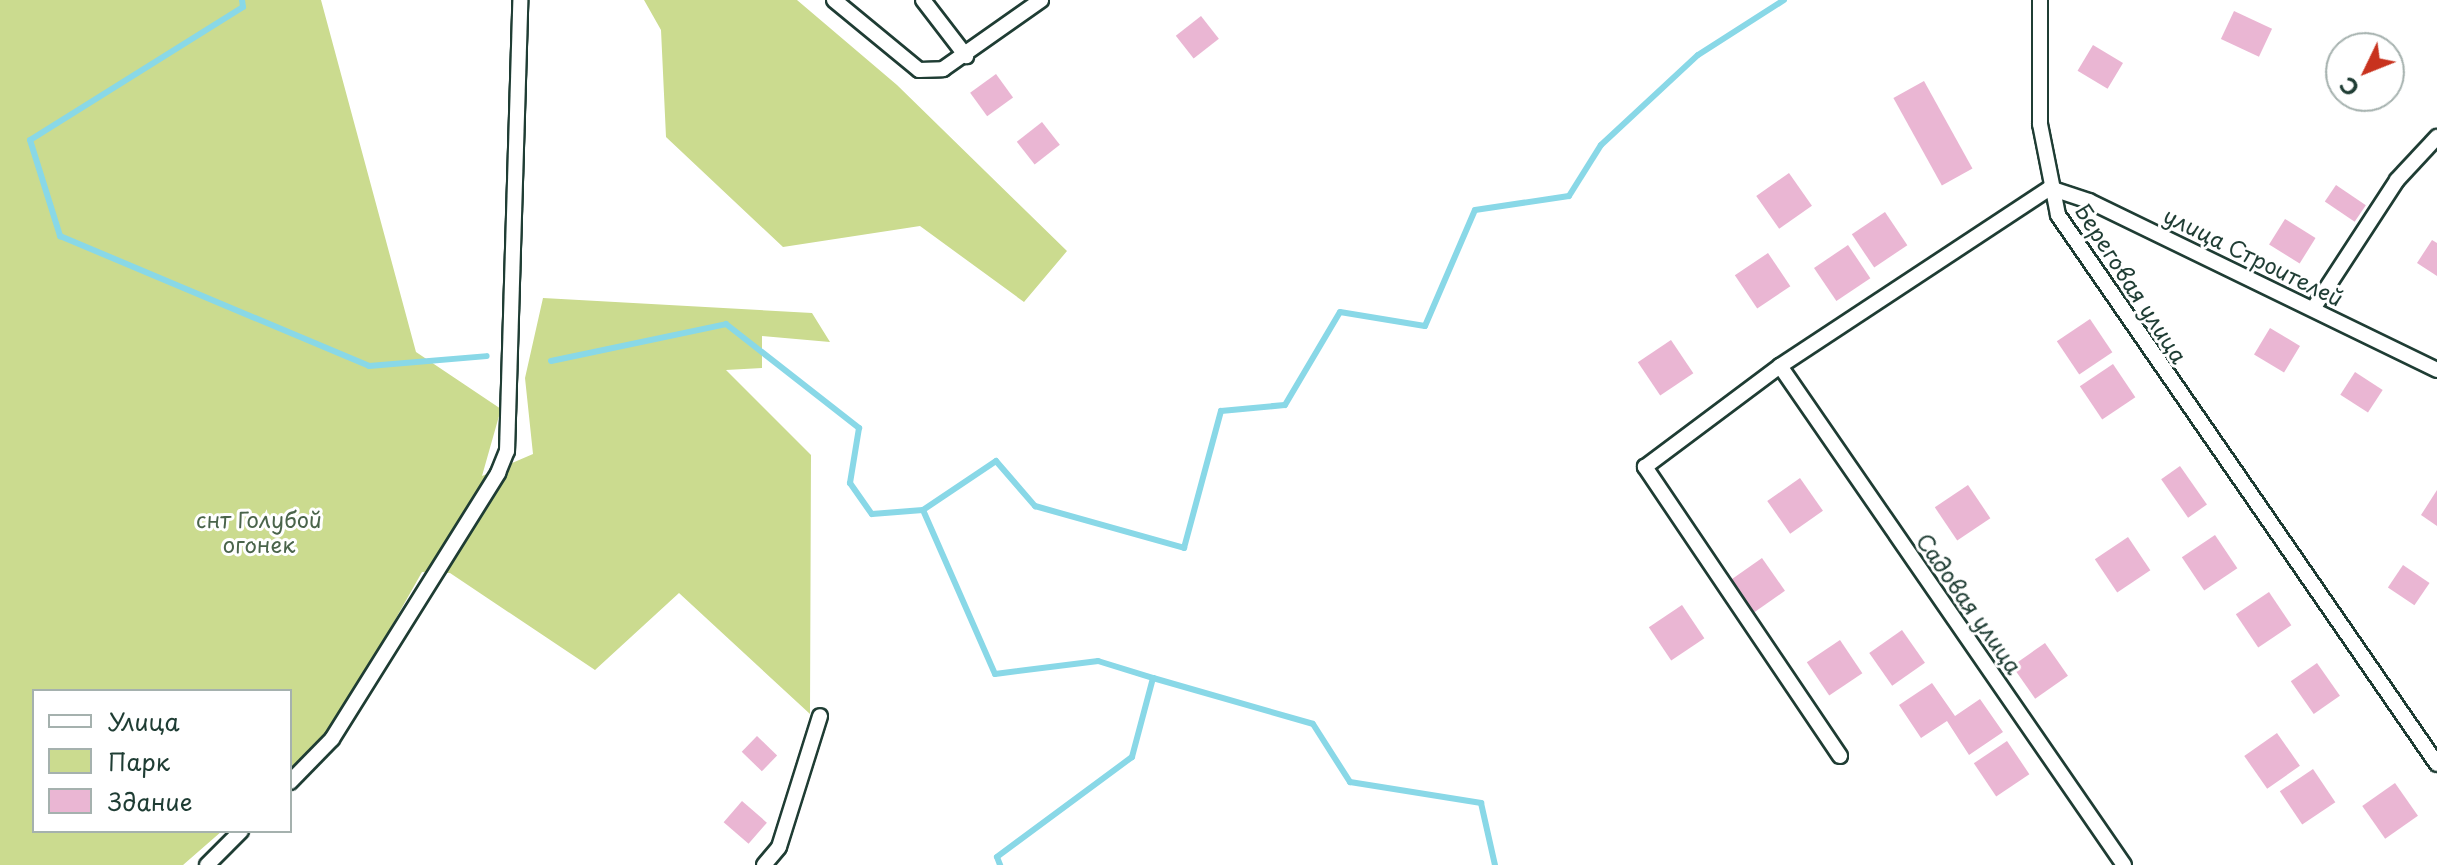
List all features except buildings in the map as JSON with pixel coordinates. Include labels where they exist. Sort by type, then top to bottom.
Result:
[{"type":"street","points":[[292,780],[332,739],[498,473],[507,451],[520,0]]},
{"type":"street","points":[[834,0],[919,70],[943,69],[966,56],[1041,0]]},
{"type":"street","points":[[923,0],[966,56]]},
{"type":"street","points":[[2040,0],[2040,124],[2050,188]]},
{"type":"street","points":[[2313,309],[2397,180],[2437,137]]},
{"type":"street","name":"улица Строителей","points":[[2050,188],[2089,201],[2437,370]]},
{"type":"street","name":"Береговая улица","points":[[1840,756],[1645,467],[1780,366],[2050,188],[2075,244],[2437,764]]},
{"type":"street","name":"Садовая улица","points":[[1780,366],[2124,865]]},
{"type":"street","points":[[764,865],[779,847],[820,716]]},
{"type":"street","points":[[207,865],[239,833]]},
{"type":"green space","name":"снт Голубой огонек","points":[[0,0],[321,0],[416,352],[501,409],[482,476],[533,454],[525,378],[543,298],[812,313],[830,342],[762,336],[762,368],[726,370],[811,455],[810,714],[679,593],[595,670],[450,573],[422,572],[328,739],[292,770],[292,689],[32,689],[32,833],[220,833],[183,865],[0,865]]},
{"type":"green space","points":[[644,0],[797,0],[897,85],[1067,251],[1024,302],[920,226],[783,247],[666,137],[661,30]]},
{"type":"waterway","points":[[242,0],[243,7],[30,140],[60,236],[369,366],[487,356]]},
{"type":"waterway","points":[[923,510],[996,461],[1035,506],[1184,548],[1221,411],[1285,405],[1340,312],[1425,326],[1475,210],[1569,196],[1601,145],[1698,55],[1784,0]]},
{"type":"waterway","points":[[551,361],[726,324],[859,428],[850,483],[872,514],[923,510],[995,674],[1098,661],[1153,678],[1132,757],[997,857],[1000,865]]},
{"type":"waterway","points":[[1153,678],[1313,724],[1350,782],[1481,803],[1495,865]]}]
